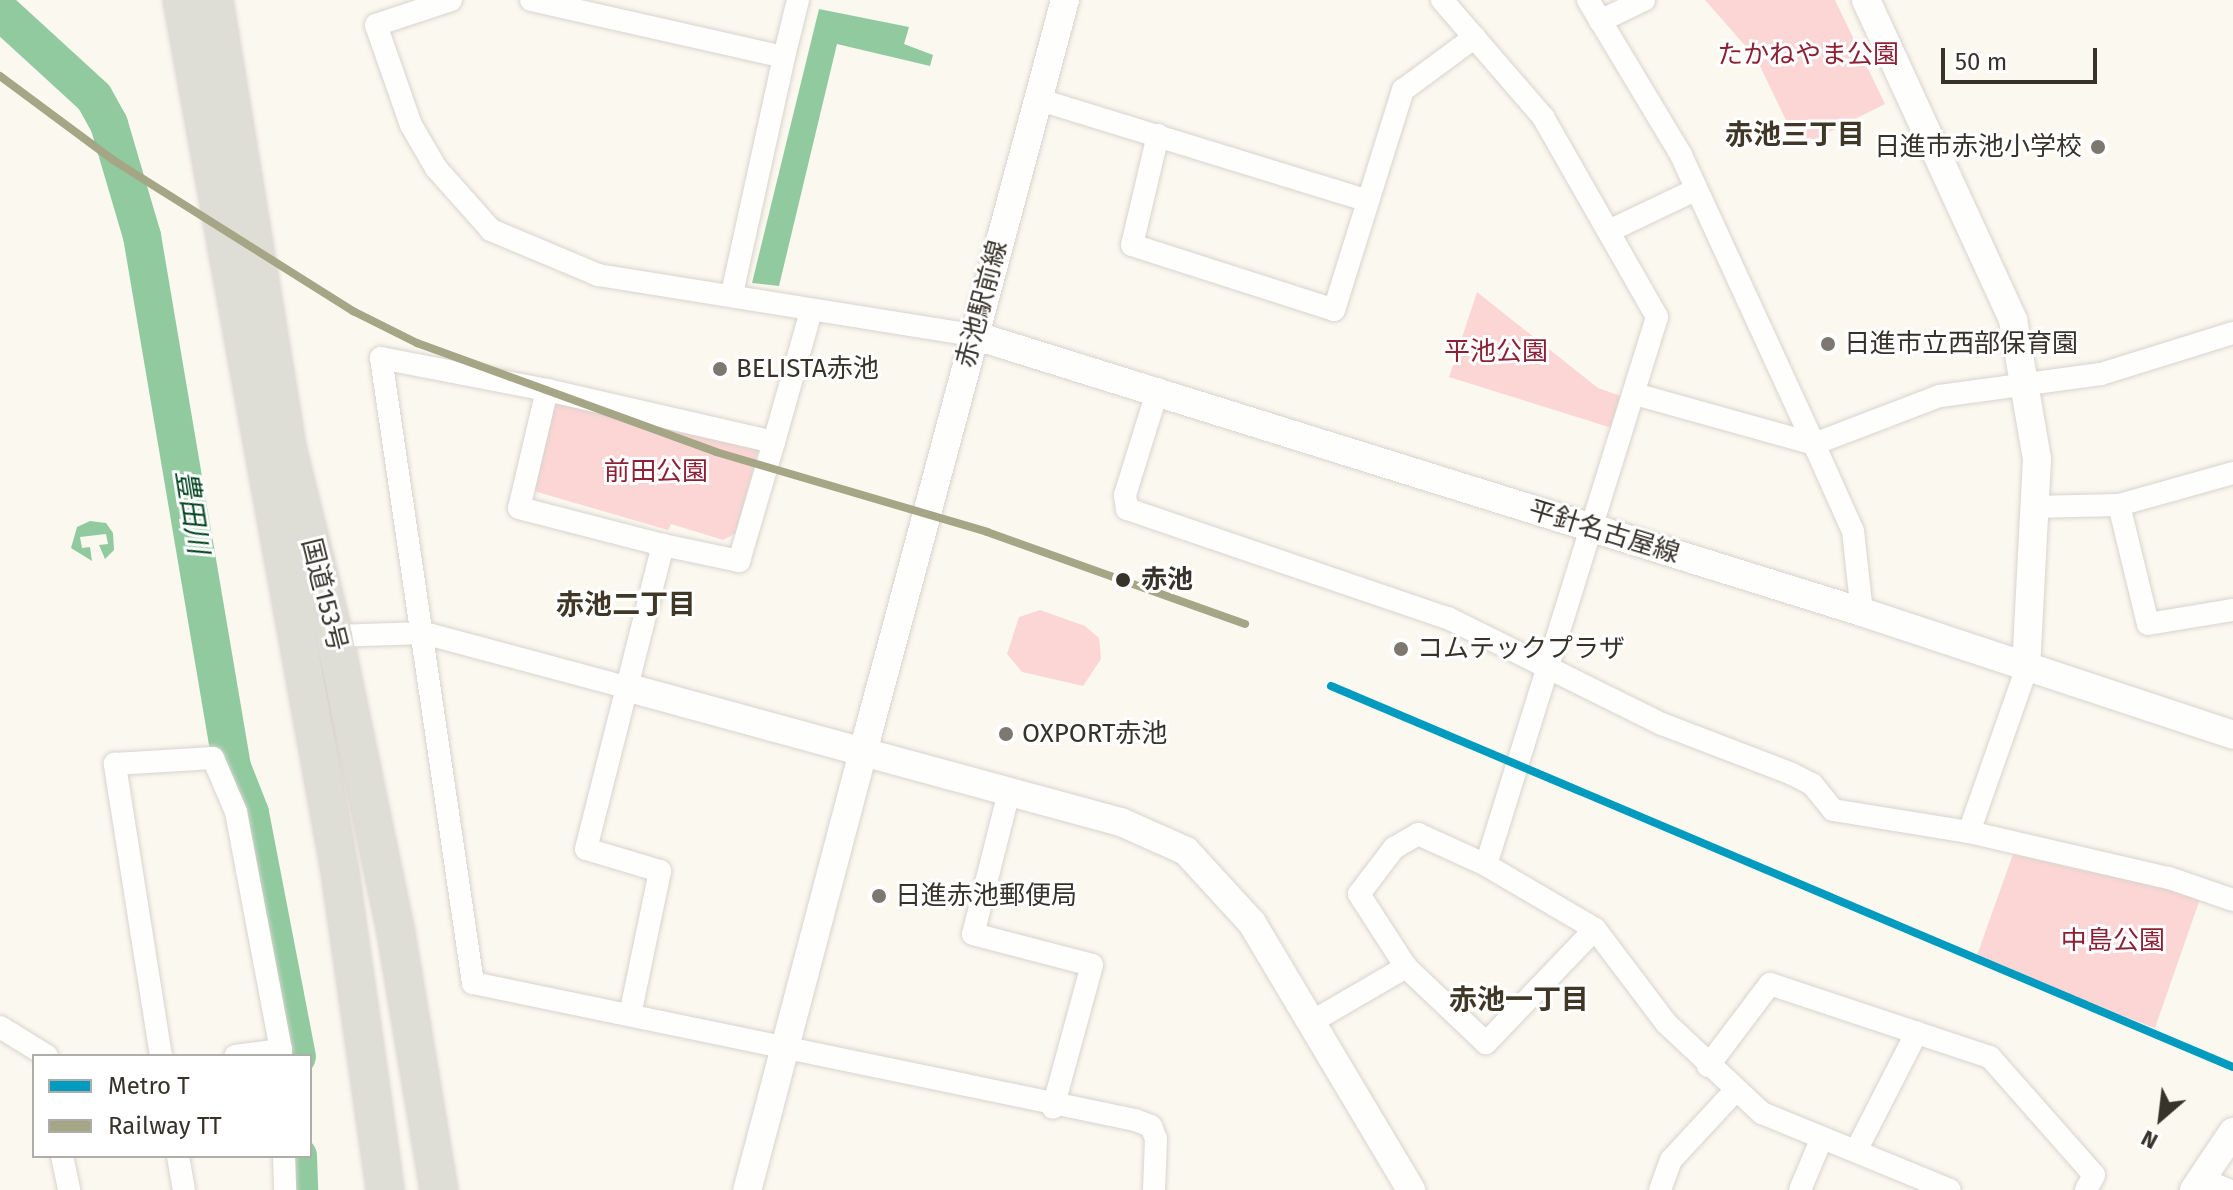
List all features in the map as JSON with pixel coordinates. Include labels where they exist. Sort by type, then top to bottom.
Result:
[{"type":"highway","name":"国道153号","points":[[182,0],[340,872],[385,1190]]},
{"type":"highway","name":"国道153号","points":[[214,0],[288,451],[334,636],[396,933],[439,1190]]},
{"type":"street","points":[[451,0],[376,25],[411,125],[468,209],[491,230],[541,256],[598,275],[732,294],[811,311],[973,335]]},
{"type":"street","points":[[531,0],[784,57]]},
{"type":"street","points":[[732,294],[798,0]]},
{"type":"street","name":"赤池駅前線","points":[[747,1190],[781,1049],[1065,0]]},
{"type":"street","points":[[1442,0],[1543,117],[1657,317],[1486,865]]},
{"type":"street","points":[[1588,0],[1695,190],[1853,531],[1862,612]]},
{"type":"street","points":[[1600,21],[1644,0]]},
{"type":"street","points":[[1866,0],[2013,320],[2029,385],[2037,459],[2032,507],[2026,670],[1969,832]]},
{"type":"street","points":[[1158,135],[1132,245],[1334,310],[1403,90],[1475,37]]},
{"type":"street","points":[[1037,99],[1368,201]]},
{"type":"street","points":[[1609,231],[1695,190]]},
{"type":"street","points":[[547,390],[519,508],[739,561],[811,311]]},
{"type":"street","points":[[1635,394],[1814,444],[1940,396],[2101,374],[2233,333]]},
{"type":"street","name":"平針名古屋線","points":[[973,335],[1158,389],[1862,612],[2026,670],[2233,735]]},
{"type":"street","points":[[774,442],[547,390],[381,358],[424,633],[473,983],[1053,1108],[1151,1126],[1154,1190]]},
{"type":"street","points":[[1158,389],[1125,495],[1127,509],[1448,618],[1662,724],[1792,774],[1812,784],[1833,810],[1969,832],[2169,878],[2233,900]]},
{"type":"street","points":[[2032,507],[2119,505],[2233,473]]},
{"type":"street","points":[[2119,505],[2148,624],[2233,610]]},
{"type":"street","points":[[630,1015],[660,871],[586,849],[663,545]]},
{"type":"street","points":[[334,636],[424,633],[1121,822],[1186,851],[1239,906],[1313,1021],[1411,1190]]},
{"type":"street","points":[[161,1054],[115,764],[213,758],[236,812],[282,1053]]},
{"type":"street","points":[[1009,792],[973,934],[1092,965],[1053,1108]]},
{"type":"street","points":[[1595,929],[1486,1043],[1406,967],[1359,894],[1394,848],[1418,834],[1486,865],[1595,929],[1666,1023],[1734,1092],[1762,1113],[1821,1140],[1857,1149],[1943,1189]]},
{"type":"street","points":[[1313,1021],[1406,967]]},
{"type":"street","points":[[1708,1066],[1770,984],[1917,1032],[1990,1057],[2094,1175],[2086,1190]]},
{"type":"street","points":[[0,1027],[44,1054]]},
{"type":"street","points":[[1857,1149],[1917,1032]]},
{"type":"street","points":[[1660,1190],[1671,1160],[1734,1092]]},
{"type":"street","points":[[2208,1186],[2233,1132]]},
{"type":"street","points":[[1800,1190],[1821,1140]]},
{"type":"street","points":[[62,1158],[69,1190]]},
{"type":"street","points":[[178,1158],[184,1190]]},
{"type":"street","points":[[284,1158],[285,1190]]},
{"type":"green space","name":"たかねやま公園","points":[[1705,0],[1835,0],[1885,104],[1799,147],[1756,58]]},
{"type":"green space","name":"平池公園","points":[[1477,292],[1598,388],[1624,397],[1615,429],[1449,377]]},
{"type":"green space","name":"前田公園","points":[[561,397],[759,448],[736,533],[723,540],[671,524],[668,530],[537,492],[533,483],[553,404]]},
{"type":"green space","points":[[1040,610],[1085,626],[1099,638],[1101,659],[1083,686],[1022,672],[1007,654],[1019,617]]},
{"type":"green space","name":"中島公園","points":[[2013,854],[2201,896],[2155,1028],[1975,961]]},
{"type":"shaded area","points":[[819,9],[909,27],[904,44],[933,55],[930,66],[837,44],[779,286],[752,283]]},
{"type":"shaded area","points":[[90,521],[106,523],[113,533],[114,550],[105,559],[99,545],[108,544],[106,534],[80,537],[82,548],[90,547],[92,561],[71,548],[77,527]]},
{"type":"waterway","name":"豊田川","points":[[0,11],[94,97],[109,124],[142,236],[232,767],[250,813],[297,1054]]},
{"type":"waterway","name":"豊田川","points":[[298,1158],[299,1190]]},
{"type":"metro line","name":"T","points":[[1331,686],[2233,1067]]},
{"type":"rail line","name":"TT","points":[[0,76],[113,160],[353,311],[417,343],[716,452],[987,532],[1245,624]]},
{"type":"place","name":"日進市赤池小学校","points":[[2098,147]]},
{"type":"place","name":"日進市立西部保育園","points":[[1828,344]]},
{"type":"place","name":"BELISTA赤池","points":[[720,369]]},
{"type":"place","name":"赤池","points":[[1123,580]]},
{"type":"place","name":"コムテックプラザ","points":[[1401,649]]},
{"type":"place","name":"OXPORT赤池","points":[[1006,734]]},
{"type":"place","name":"日進赤池郵便局","points":[[879,896]]},
{"type":"district","name":"赤池三丁目","points":[[1795,135]]},
{"type":"district","name":"赤池二丁目","points":[[626,605]]},
{"type":"district","name":"赤池一丁目","points":[[1519,1000]]}]
